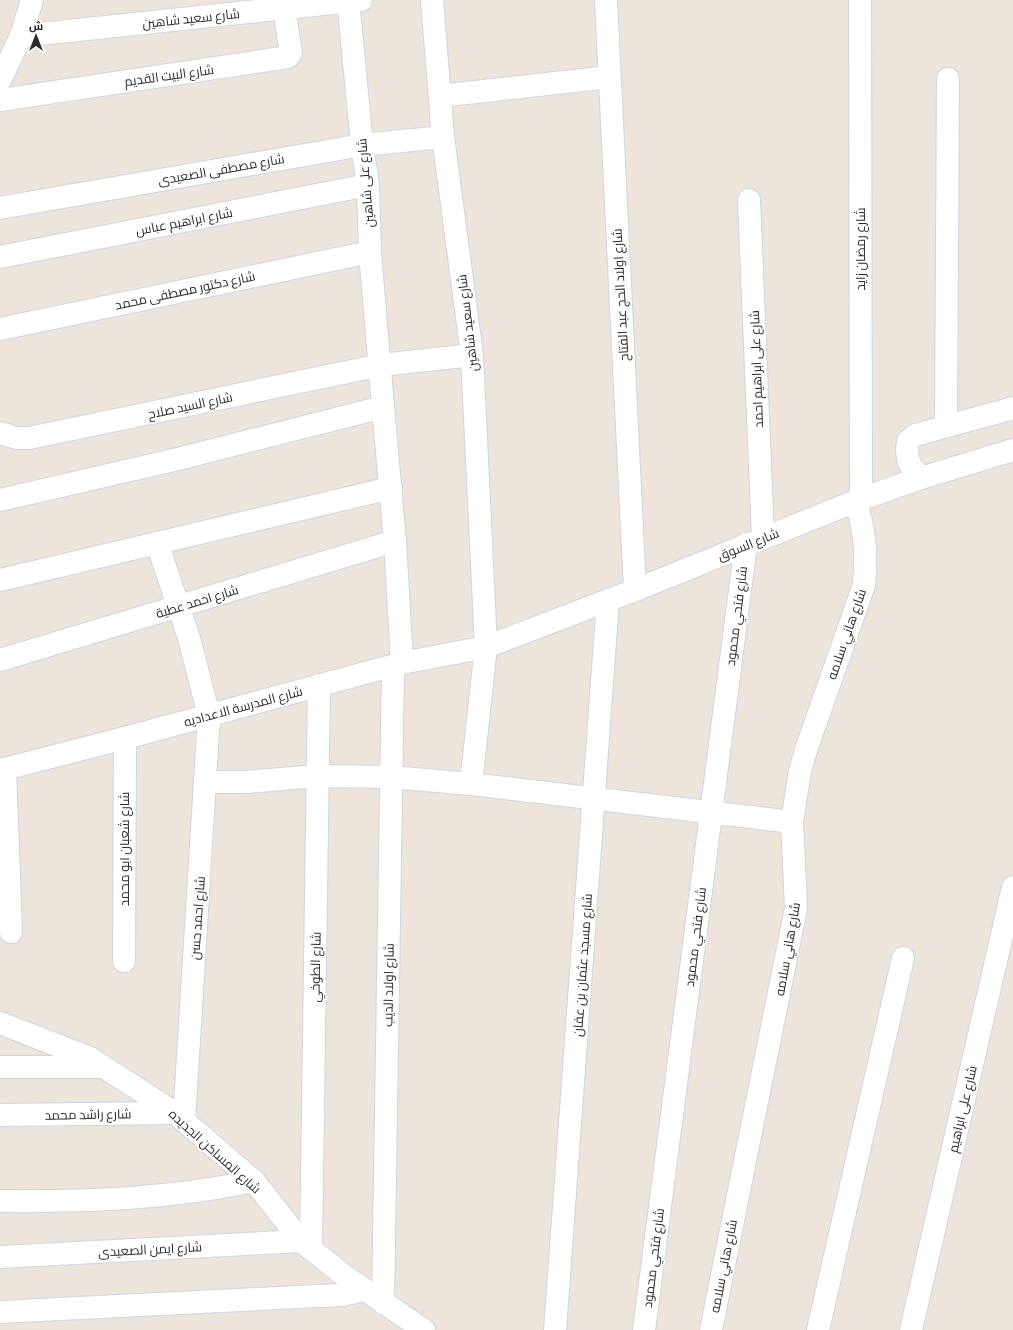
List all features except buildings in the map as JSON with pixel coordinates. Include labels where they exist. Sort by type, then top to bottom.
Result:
[{"type":"street","points":[[0,80],[21,36],[32,0]]},
{"type":"street","name":"شارع سعيد شاهين","points":[[21,36],[352,0]]},
{"type":"street","name":"شارع على شاهين","points":[[352,0],[362,145],[368,185],[370,252],[381,365],[390,488]]},
{"type":"street","name":"شارع سعيد شاهين","points":[[432,0],[443,137],[472,355],[486,647],[471,784]]},
{"type":"street","name":"شارع اولاد الحج عبد الفتاح","points":[[606,0],[635,590]]},
{"type":"street","name":"شارع رمضان زايد","points":[[858,500],[860,0]]},
{"type":"street","name":"شارع البيت القديم","points":[[0,100],[288,57],[291,53],[284,8]]},
{"type":"street","points":[[440,96],[609,77]]},
{"type":"street","points":[[946,426],[948,79]]},
{"type":"street","name":"شارع مصطفى الصعيدى","points":[[0,208],[362,145],[443,137]]},
{"type":"street","name":"شارع ابراهيم عباس","points":[[0,257],[368,185]]},
{"type":"street","name":"شارع على ابراهيم احمد","points":[[749,200],[754,541]]},
{"type":"street","name":"شارع دكتور مصطفى محمد","points":[[0,328],[370,252]]},
{"type":"street","name":"شارع السيد صلاح","points":[[0,433],[17,438],[29,438],[381,365],[472,355]]},
{"type":"street","points":[[0,500],[178,459],[383,407]]},
{"type":"street","points":[[921,478],[911,467],[906,454],[908,441],[916,435],[1013,408]]},
{"type":"street","name":"شارع السوق","points":[[486,647],[635,590],[858,500],[921,478],[1013,450]]},
{"type":"street","points":[[0,580],[390,488]]},
{"type":"street","name":"شارع اولاد الديب","points":[[382,1304],[391,777],[397,664],[395,541],[390,488]]},
{"type":"street","name":"شارع هاني سلامه","points":[[711,1330],[796,908],[792,822],[800,772],[807,747],[864,585],[866,557],[864,529],[858,500]]},
{"type":"street","name":"شارع احمد عطية","points":[[0,660],[395,541]]},
{"type":"street","name":"شارع فتحي محمود","points":[[644,1330],[711,812],[754,541]]},
{"type":"street","name":"شارع احمد حسن","points":[[157,543],[189,638],[209,716],[180,1117]]},
{"type":"street","name":"شارع مسجد عثمان بن عفان","points":[[555,1330],[608,600]]},
{"type":"street","name":"شارع المدرسة الاعداديه","points":[[2,770],[209,716],[397,664],[486,647]]},
{"type":"street","name":"شارع الطوخي","points":[[306,1245],[319,685]]},
{"type":"street","name":"شارع شعبان ابو محمد","points":[[124,960],[125,738]]},
{"type":"street","points":[[2,770],[11,932]]},
{"type":"street","points":[[205,782],[247,782],[317,776],[391,777],[471,784],[658,808],[711,812],[792,822]]},
{"type":"street","name":"شارع على ابراهيم","points":[[911,1330],[1013,887]]},
{"type":"street","points":[[818,1330],[904,958]]},
{"type":"street","name":"شارع المساكن الجديده","points":[[0,1023],[90,1058],[180,1117],[254,1182],[306,1245],[382,1304],[424,1330]]},
{"type":"street","points":[[0,1067],[103,1067]]},
{"type":"street","name":"شارع راشد محمد","points":[[0,1115],[180,1117]]},
{"type":"street","points":[[0,1201],[71,1201],[140,1197],[214,1190],[254,1182]]},
{"type":"street","name":"شارع ايمن الصعيدى","points":[[0,1256],[306,1245]]},
{"type":"street","points":[[0,1312],[342,1295],[364,1290]]}]
